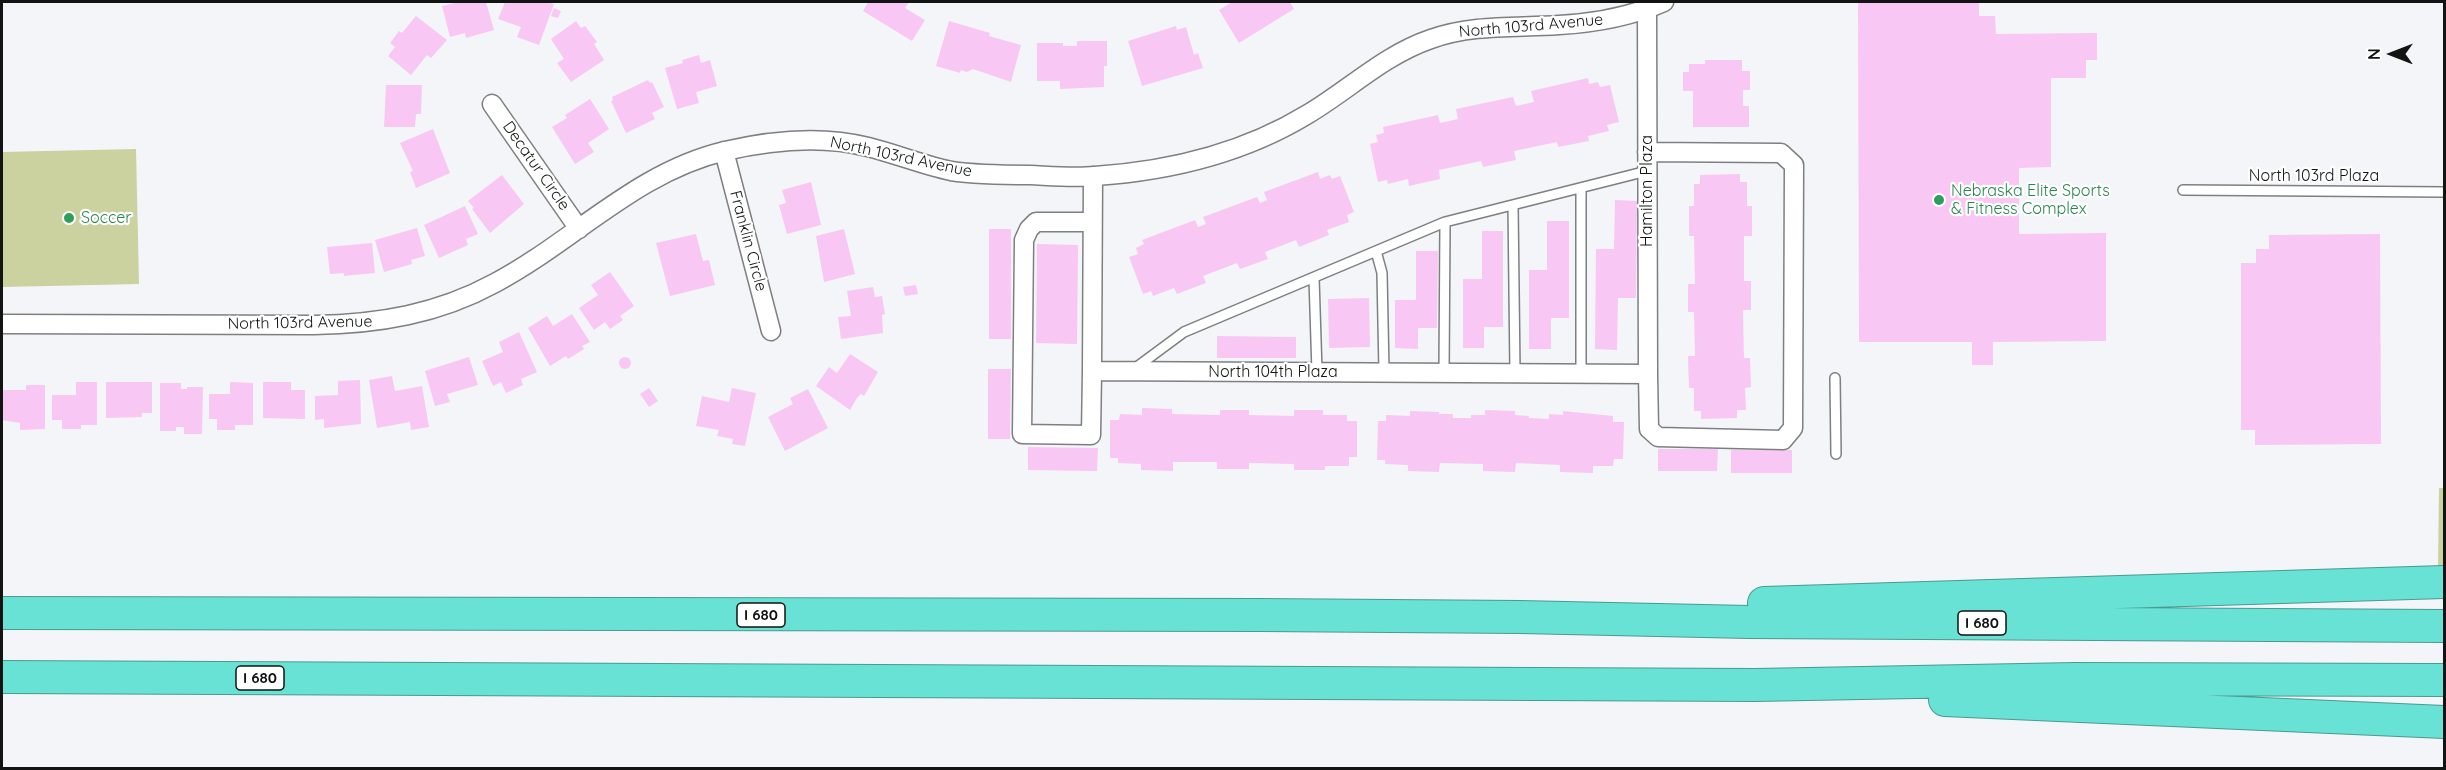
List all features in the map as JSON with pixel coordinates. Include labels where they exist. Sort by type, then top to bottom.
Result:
[{"type":"highway","points":[[1520,617],[1824,599],[2445,582]]},
{"type":"highway","name":"I 680","points":[[2,613],[1520,617],[1749,622],[2445,626]]},
{"type":"highway","name":"I 680","points":[[2,677],[1310,681],[1755,685],[2075,679],[2445,680]]},
{"type":"highway","points":[[1755,685],[1990,703],[2445,722]]},
{"type":"street","name":"North 103rd Avenue","points":[[2,324],[314,325],[382,322],[427,312],[474,294],[522,267],[658,175],[698,158],[724,151],[783,141],[813,140],[868,147],[929,166],[963,173],[1093,176],[1188,163],[1244,145],[1301,118],[1381,63],[1430,39],[1472,29],[1605,21],[1664,2]]},
{"type":"street","name":"Hamilton Plaza","points":[[1647,9],[1647,152],[1647,171],[1649,429],[1658,437],[1783,440],[1793,428],[1794,165],[1780,153],[1647,152]]},
{"type":"street","name":"Decatur Circle","points":[[492,104],[579,229]]},
{"type":"street","name":"Franklin Circle","points":[[724,151],[771,331]]},
{"type":"street","points":[[1092,222],[1036,222],[1029,229],[1024,240],[1022,434],[1091,435],[1093,176]]},
{"type":"street","name":"North 104th Plaza","points":[[1092,370],[1648,374]]},
{"type":"lane","points":[[1132,371],[1184,332],[1445,222],[1647,171]]},
{"type":"lane","points":[[1581,188],[1581,373]]},
{"type":"lane","name":"North 103rd Plaza","points":[[2183,190],[2445,192]]},
{"type":"lane","points":[[1513,205],[1515,373]]},
{"type":"lane","points":[[1444,373],[1445,222]]},
{"type":"lane","points":[[1376,251],[1382,273],[1384,372]]},
{"type":"lane","points":[[1314,279],[1317,372]]},
{"type":"lane","points":[[1835,378],[1836,454]]},
{"type":"green space","name":"Soccer","points":[[136,149],[139,284],[2,287],[2,152]]},
{"type":"green space","points":[[2439,488],[2444,488],[2444,567],[2438,568]]},
{"type":"building","points":[[459,2],[486,2],[494,30],[466,38],[465,33],[450,37],[442,6]]},
{"type":"building","points":[[505,2],[554,4],[539,45],[517,37],[521,27],[498,19]]},
{"type":"building","points":[[868,2],[909,2],[905,8],[925,20],[912,41],[863,11]]},
{"type":"building","points":[[1232,2],[1290,2],[1294,9],[1239,43],[1219,10]]},
{"type":"building","name":"Nebraska Elite Sports & Fitness Complex","points":[[1858,2],[1979,2],[1979,16],[1995,16],[1996,34],[2097,33],[2097,60],[2086,60],[2086,78],[2051,78],[2051,167],[2019,168],[2019,234],[2106,233],[2106,341],[1993,342],[1993,365],[1972,365],[1972,342],[1859,342]]},
{"type":"building","points":[[554,8],[561,11],[558,18],[551,16]]},
{"type":"building","points":[[416,16],[447,40],[431,58],[427,55],[411,75],[388,56],[395,47],[390,43],[399,31],[402,33]]},
{"type":"building","points":[[576,21],[581,28],[585,26],[597,42],[594,44],[604,60],[571,82],[557,63],[564,59],[551,39]]},
{"type":"building","points":[[949,21],[1021,45],[1011,82],[973,69],[967,72],[961,70],[960,73],[936,66]]},
{"type":"building","points":[[1176,26],[1177,30],[1186,27],[1194,55],[1198,53],[1203,68],[1142,86],[1128,41]]},
{"type":"building","points":[[1077,41],[1107,41],[1104,87],[1060,89],[1060,81],[1037,81],[1037,43],[1063,43],[1063,46],[1077,46]]},
{"type":"building","points":[[699,55],[701,63],[710,60],[717,86],[696,92],[699,103],[677,109],[665,68]]},
{"type":"building","points":[[1705,60],[1742,60],[1742,71],[1750,71],[1750,90],[1743,90],[1743,106],[1749,106],[1749,127],[1693,127],[1693,91],[1683,91],[1683,72],[1689,72],[1689,64],[1705,64]]},
{"type":"building","points":[[1588,78],[1589,84],[1598,82],[1600,87],[1610,85],[1619,122],[1607,125],[1609,131],[1588,136],[1589,141],[1558,147],[1557,142],[1514,151],[1516,160],[1483,167],[1481,161],[1439,170],[1440,179],[1409,186],[1408,179],[1388,184],[1387,180],[1378,182],[1370,144],[1378,142],[1376,135],[1384,133],[1383,127],[1438,115],[1440,123],[1458,119],[1456,109],[1513,97],[1516,106],[1534,102],[1531,91]]},
{"type":"building","points":[[648,80],[652,82],[664,107],[652,113],[655,119],[626,133],[611,101],[612,97]]},
{"type":"building","points":[[386,85],[422,85],[421,114],[416,114],[415,127],[384,127]]},
{"type":"building","points":[[590,99],[609,129],[588,143],[594,152],[575,164],[552,127],[567,118],[565,115]]},
{"type":"building","points":[[433,129],[450,173],[416,188],[410,172],[413,171],[400,143]]},
{"type":"building","points":[[1318,172],[1320,179],[1330,175],[1332,179],[1340,176],[1354,212],[1347,215],[1349,222],[1327,230],[1329,235],[1299,247],[1296,240],[1265,252],[1268,259],[1240,269],[1237,263],[1203,276],[1206,283],[1177,294],[1174,288],[1153,296],[1151,291],[1143,294],[1129,257],[1138,254],[1136,248],[1144,244],[1142,240],[1195,220],[1198,227],[1206,224],[1203,217],[1257,197],[1260,203],[1267,200],[1264,192]]},
{"type":"building","points":[[1740,174],[1740,182],[1747,182],[1747,206],[1752,206],[1752,236],[1744,236],[1744,281],[1751,281],[1751,310],[1743,310],[1744,358],[1750,358],[1751,387],[1745,388],[1746,410],[1737,410],[1737,418],[1701,419],[1701,411],[1694,411],[1694,388],[1689,388],[1688,356],[1695,356],[1694,312],[1688,312],[1688,284],[1695,284],[1694,236],[1689,236],[1689,206],[1694,206],[1694,184],[1700,184],[1700,175]]},
{"type":"building","points":[[502,175],[524,204],[490,233],[468,201]]},
{"type":"building","points":[[811,182],[821,225],[787,234],[779,205],[786,203],[782,190]]},
{"type":"building","points":[[1615,200],[1637,201],[1636,298],[1618,298],[1617,350],[1595,349],[1596,249],[1614,249]]},
{"type":"building","points":[[465,206],[478,234],[466,239],[468,245],[439,258],[424,225]]},
{"type":"building","points":[[1547,221],[1569,221],[1569,318],[1551,318],[1551,349],[1529,349],[1529,270],[1547,270]]},
{"type":"building","points":[[417,228],[425,256],[411,260],[412,264],[384,272],[375,240]]},
{"type":"building","points":[[844,229],[855,274],[824,282],[816,236]]},
{"type":"building","points":[[989,229],[1011,229],[1011,339],[989,339]]},
{"type":"building","points":[[1482,231],[1503,231],[1503,327],[1484,327],[1484,348],[1463,348],[1463,279],[1482,279]]},
{"type":"building","points":[[696,234],[703,261],[709,260],[715,285],[670,296],[656,243]]},
{"type":"building","points":[[2380,234],[2381,444],[2255,445],[2255,430],[2241,430],[2241,263],[2256,263],[2256,249],[2269,249],[2269,235]]},
{"type":"building","points":[[372,243],[375,273],[344,276],[344,273],[330,274],[327,247]]},
{"type":"building","points":[[1037,244],[1078,245],[1077,344],[1036,343]]},
{"type":"building","points":[[1416,251],[1438,251],[1437,328],[1418,328],[1418,349],[1395,348],[1395,300],[1416,300]]},
{"type":"building","points":[[610,272],[634,306],[620,316],[623,320],[610,329],[605,322],[594,330],[579,308],[598,295],[591,285]]},
{"type":"building","points":[[916,285],[918,294],[905,296],[903,287]]},
{"type":"building","points":[[873,287],[875,297],[882,296],[885,314],[882,315],[883,333],[841,339],[838,317],[851,316],[847,291]]},
{"type":"building","points":[[1369,298],[1370,347],[1329,348],[1328,299]]},
{"type":"building","points":[[572,314],[590,342],[582,346],[584,349],[568,359],[566,356],[550,366],[528,328],[547,316],[553,326]]},
{"type":"building","points":[[519,332],[537,372],[521,379],[523,385],[506,393],[501,382],[493,386],[482,361],[503,352],[499,342]]},
{"type":"building","points":[[1217,336],[1296,337],[1296,358],[1217,358]]},
{"type":"building","points":[[850,354],[878,372],[864,396],[861,394],[857,398],[850,410],[816,386],[829,367],[837,373]]},
{"type":"building","points":[[469,357],[478,385],[447,394],[450,402],[435,406],[425,371]]},
{"type":"building","points":[[627,357],[631,363],[627,369],[623,369],[619,361]]},
{"type":"building","points":[[988,369],[1011,369],[1010,439],[988,439]]},
{"type":"building","points":[[392,376],[395,391],[422,386],[429,427],[411,430],[410,422],[377,428],[369,380]]},
{"type":"building","points":[[360,380],[361,424],[324,428],[324,419],[315,420],[315,396],[338,395],[338,381]]},
{"type":"building","points":[[76,382],[97,382],[97,425],[81,425],[81,429],[62,429],[62,420],[52,420],[52,395],[76,395]]},
{"type":"building","points":[[106,382],[152,382],[152,413],[142,413],[142,417],[106,418]]},
{"type":"building","points":[[230,382],[253,383],[253,425],[235,425],[235,430],[217,430],[217,419],[209,419],[209,394],[230,394]]},
{"type":"building","points":[[263,382],[291,382],[291,390],[305,390],[305,419],[263,418]]},
{"type":"building","points":[[160,383],[181,383],[181,389],[203,387],[202,434],[184,434],[184,427],[176,427],[176,431],[160,431]]},
{"type":"building","points":[[26,385],[45,385],[45,429],[20,430],[20,423],[2,420],[2,390],[26,390]]},
{"type":"building","points":[[649,388],[658,401],[649,407],[640,394]]},
{"type":"building","points":[[732,388],[756,393],[745,446],[732,444],[733,439],[717,436],[719,430],[696,426],[702,396],[729,402]]},
{"type":"building","points":[[808,389],[828,428],[785,451],[768,417],[793,404],[790,398]]},
{"type":"building","points":[[1142,408],[1172,409],[1172,414],[1220,415],[1220,410],[1249,410],[1249,415],[1294,416],[1294,410],[1323,410],[1323,415],[1347,415],[1347,421],[1357,421],[1357,457],[1349,457],[1349,466],[1325,466],[1325,470],[1294,470],[1294,464],[1249,463],[1249,469],[1217,469],[1217,462],[1173,462],[1173,471],[1141,470],[1141,464],[1118,463],[1118,458],[1110,458],[1110,420],[1119,420],[1120,414],[1142,415]]},
{"type":"building","points":[[1485,410],[1515,411],[1515,415],[1549,419],[1549,414],[1563,415],[1563,411],[1613,416],[1613,422],[1624,422],[1623,459],[1614,459],[1613,466],[1593,466],[1593,473],[1560,472],[1560,465],[1516,463],[1515,472],[1483,471],[1483,464],[1440,463],[1439,472],[1408,471],[1408,465],[1385,464],[1385,460],[1377,460],[1378,421],[1386,421],[1386,415],[1410,416],[1410,411],[1439,412],[1439,414],[1453,414],[1453,418],[1471,418],[1471,415],[1485,415]]},
{"type":"building","points":[[1028,447],[1098,448],[1097,471],[1028,470]]},
{"type":"building","points":[[1658,449],[1718,449],[1717,471],[1658,471]]},
{"type":"building","points":[[1731,450],[1792,450],[1792,473],[1731,473]]},
{"type":"place","name":"Nebraska Elite Sports & Fitness Complex","points":[[1939,200]]},
{"type":"place","name":"Soccer","points":[[69,218]]}]
